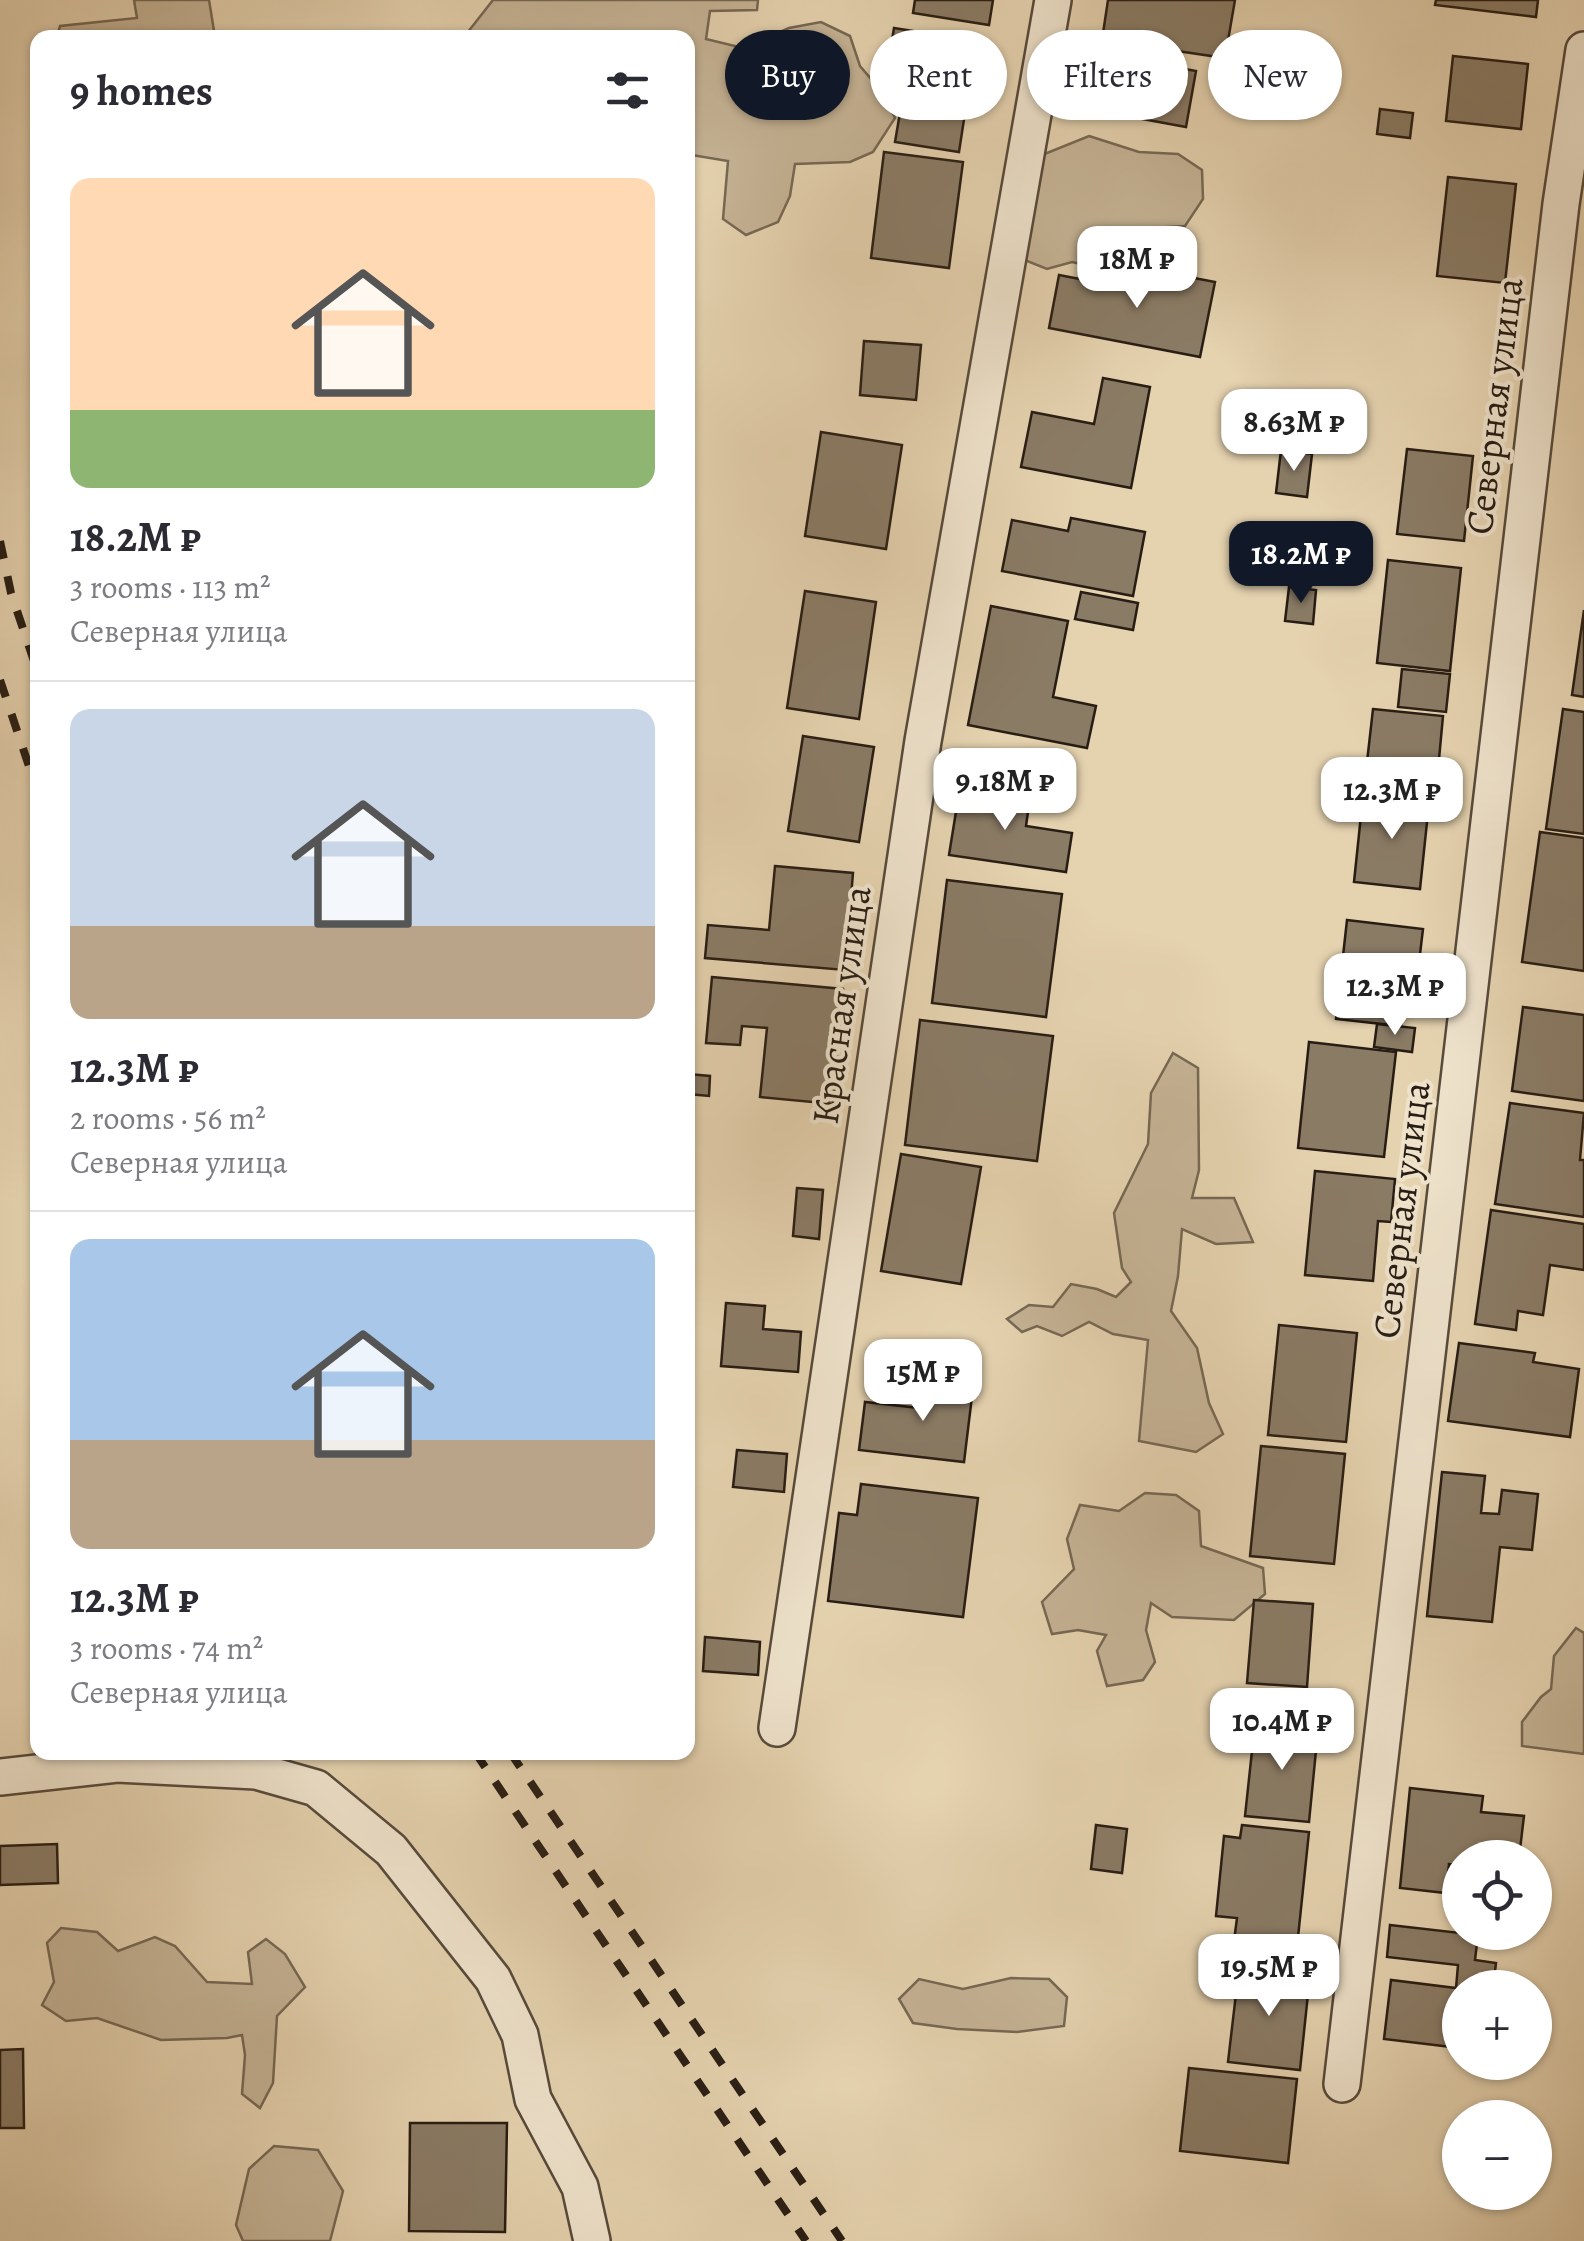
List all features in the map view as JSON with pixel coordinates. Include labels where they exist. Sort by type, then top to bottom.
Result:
[{"type":"street","name":"Красная улица","points":[[777,1728],[923,741],[1053,0]]},
{"type":"street","name":"Северная улица","points":[[1342,2084],[1560,204],[1584,50]]},
{"type":"street","points":[[0,1776],[116,1764],[256,1771],[316,1788],[391,1850],[493,1980],[520,2035],[533,2100],[580,2187],[592,2241]]},
{"type":"shaded area","points":[[134,0],[209,0],[214,30],[59,30],[60,26],[137,18]]},
{"type":"shaded area","points":[[493,0],[758,0],[757,10],[710,11],[706,39],[725,44],[725,120],[850,120],[850,36],[860,66],[870,78],[870,120],[894,120],[873,152],[850,162],[795,164],[790,196],[778,222],[746,235],[723,219],[728,161],[695,156],[695,30],[469,30]]},
{"type":"shaded area","points":[[821,22],[838,30],[784,30],[789,28]]},
{"type":"shaded area","points":[[1089,136],[1139,152],[1178,154],[1202,170],[1203,199],[1185,226],[1141,232],[1142,254],[1118,267],[1072,262],[1047,269],[1022,259],[1042,155]]},
{"type":"shaded area","points":[[1173,1053],[1198,1068],[1199,1170],[1192,1198],[1234,1198],[1253,1242],[1216,1244],[1182,1229],[1171,1311],[1197,1348],[1209,1403],[1223,1434],[1196,1452],[1139,1441],[1148,1340],[1113,1334],[1089,1322],[1062,1336],[1037,1326],[1022,1332],[1007,1319],[1029,1305],[1053,1307],[1071,1284],[1116,1297],[1131,1282],[1122,1268],[1114,1213],[1148,1144],[1151,1093]]},
{"type":"shaded area","points":[[1145,1493],[1176,1495],[1199,1511],[1201,1546],[1263,1568],[1265,1594],[1234,1620],[1172,1617],[1151,1603],[1146,1630],[1155,1662],[1143,1680],[1107,1686],[1097,1651],[1106,1635],[1078,1630],[1052,1634],[1042,1602],[1074,1569],[1067,1539],[1080,1505],[1119,1511]]},
{"type":"shaded area","points":[[1576,1628],[1584,1633],[1584,1754],[1522,1746],[1522,1722],[1551,1689],[1554,1656]]},
{"type":"shaded area","points":[[61,1928],[97,1932],[118,1951],[155,1937],[175,1946],[207,1982],[252,1984],[248,1952],[266,1939],[285,1954],[305,1987],[277,2016],[273,2083],[260,2108],[242,2094],[242,2035],[161,2040],[97,2018],[66,2021],[42,2005],[54,1982],[47,1943]]},
{"type":"shaded area","points":[[1011,1978],[1049,1979],[1067,1997],[1064,2026],[1017,2032],[913,2023],[899,1999],[919,1979],[963,1989]]},
{"type":"shaded area","points":[[274,2146],[318,2150],[343,2191],[330,2241],[243,2241],[236,2225],[249,2169]]},
{"type":"building","points":[[915,0],[993,0],[989,25],[913,13]]},
{"type":"building","points":[[1108,0],[1235,0],[1230,30],[1208,30],[1208,56],[1188,53],[1188,30],[1104,30]]},
{"type":"building","points":[[1436,0],[1538,0],[1536,17],[1435,5]]},
{"type":"building","points":[[1453,56],[1528,64],[1521,129],[1446,121]]},
{"type":"building","points":[[1188,70],[1196,71],[1188,116]]},
{"type":"building","points":[[1380,109],[1413,113],[1410,138],[1377,134]]},
{"type":"building","points":[[899,120],[964,120],[959,152],[895,142]]},
{"type":"building","points":[[1148,120],[1187,120],[1186,127]]},
{"type":"building","points":[[884,152],[963,162],[949,268],[871,258]]},
{"type":"building","points":[[1448,177],[1516,184],[1505,283],[1437,276]]},
{"type":"building","points":[[1147,269],[1215,282],[1200,357],[1049,328],[1059,275],[1142,291]]},
{"type":"building","points":[[864,341],[921,345],[916,400],[860,395]]},
{"type":"building","points":[[1103,378],[1150,387],[1131,488],[1021,467],[1032,412],[1094,424]]},
{"type":"building","points":[[821,432],[902,445],[886,549],[805,536]]},
{"type":"building","points":[[1407,449],[1473,456],[1464,541],[1397,534]]},
{"type":"building","points":[[1281,450],[1312,454],[1307,497],[1276,493]]},
{"type":"building","points":[[1071,518],[1145,532],[1133,596],[1002,571],[1012,520],[1068,531]]},
{"type":"building","points":[[1388,560],[1461,568],[1450,671],[1377,663]]},
{"type":"building","points":[[1289,587],[1316,590],[1313,624],[1285,621]]},
{"type":"building","points":[[805,591],[876,602],[859,719],[787,708]]},
{"type":"building","points":[[1081,592],[1138,603],[1133,630],[1075,619]]},
{"type":"building","points":[[991,606],[1068,621],[1053,697],[1096,706],[1087,748],[968,725]]},
{"type":"building","points":[[1584,610],[1584,697],[1572,695]]},
{"type":"building","points":[[1402,669],[1450,674],[1446,712],[1398,707]]},
{"type":"building","points":[[1373,709],[1443,716],[1438,770],[1367,762]]},
{"type":"building","points":[[1563,709],[1584,712],[1584,834],[1546,829]]},
{"type":"building","points":[[803,736],[874,747],[859,842],[788,831]]},
{"type":"building","points":[[960,787],[1030,798],[1026,826],[1072,833],[1066,872],[949,855]]},
{"type":"building","points":[[1363,796],[1429,803],[1420,889],[1354,882]]},
{"type":"building","points":[[1540,832],[1584,838],[1584,971],[1522,962]]},
{"type":"building","points":[[775,866],[853,873],[845,970],[705,958],[708,925],[769,930]]},
{"type":"building","points":[[947,880],[1062,894],[1046,1017],[932,1003]]},
{"type":"building","points":[[1347,920],[1423,929],[1418,971],[1407,970],[1401,1026],[1336,1019]]},
{"type":"building","points":[[712,977],[843,989],[833,1104],[760,1097],[767,1028],[742,1026],[740,1045],[706,1043]]},
{"type":"building","points":[[1523,1007],[1584,1015],[1584,1101],[1512,1091]]},
{"type":"building","points":[[920,1020],[1053,1036],[1037,1161],[905,1145]]},
{"type":"building","points":[[1377,1024],[1415,1028],[1412,1052],[1374,1047]]},
{"type":"building","points":[[1309,1042],[1396,1052],[1384,1157],[1298,1148]]},
{"type":"building","points":[[695,1075],[710,1076],[709,1096],[695,1095]]},
{"type":"building","points":[[1510,1103],[1584,1113],[1580,1160],[1584,1160],[1584,1217],[1495,1204]]},
{"type":"building","points":[[901,1154],[981,1167],[961,1284],[881,1271]]},
{"type":"building","points":[[1315,1171],[1395,1179],[1391,1222],[1378,1221],[1373,1281],[1305,1275]]},
{"type":"building","points":[[797,1188],[823,1190],[819,1239],[793,1236]]},
{"type":"building","points":[[1491,1210],[1584,1224],[1584,1270],[1550,1265],[1543,1315],[1518,1311],[1516,1330],[1475,1324]]},
{"type":"building","points":[[726,1303],[765,1306],[763,1329],[801,1332],[798,1372],[721,1366]]},
{"type":"building","points":[[1279,1325],[1357,1333],[1346,1442],[1268,1435]]},
{"type":"building","points":[[1459,1343],[1535,1353],[1533,1362],[1579,1369],[1570,1437],[1448,1421]]},
{"type":"building","points":[[933,1374],[974,1380],[964,1462],[859,1450],[865,1402],[929,1409]]},
{"type":"building","points":[[1261,1446],[1345,1454],[1334,1564],[1250,1556]]},
{"type":"building","points":[[737,1450],[787,1454],[784,1492],[733,1487]]},
{"type":"building","points":[[1442,1472],[1485,1476],[1481,1513],[1499,1514],[1502,1490],[1538,1494],[1532,1550],[1500,1547],[1492,1622],[1427,1616]]},
{"type":"building","points":[[861,1484],[978,1498],[963,1617],[828,1601],[839,1513],[857,1515]]},
{"type":"building","points":[[1254,1600],[1313,1604],[1307,1687],[1247,1683]]},
{"type":"building","points":[[705,1637],[760,1642],[758,1675],[703,1671]]},
{"type":"building","points":[[1255,1723],[1318,1730],[1309,1822],[1245,1816]]},
{"type":"building","points":[[1410,1788],[1483,1796],[1481,1812],[1524,1816],[1521,1840],[1442,1840],[1442,1893],[1400,1888]]},
{"type":"building","points":[[1096,1825],[1127,1829],[1122,1873],[1091,1869]]},
{"type":"building","points":[[1242,1825],[1309,1832],[1297,1947],[1234,1941],[1237,1918],[1216,1916],[1224,1836],[1240,1838]]},
{"type":"building","points":[[57,1844],[58,1883],[0,1885],[0,1846]]},
{"type":"building","points":[[1390,1925],[1442,1931],[1442,1950],[1476,1950],[1475,1960],[1496,1963],[1495,1970],[1458,1970],[1458,1965],[1387,1957]]},
{"type":"building","points":[[1239,1968],[1310,1975],[1300,2070],[1228,2062]]},
{"type":"building","points":[[1391,1980],[1442,1986],[1442,2046],[1384,2039]]},
{"type":"building","points":[[23,2049],[24,2128],[0,2128],[0,2050]]},
{"type":"building","points":[[1189,2068],[1297,2079],[1288,2163],[1180,2151]]},
{"type":"building","points":[[410,2123],[507,2123],[505,2232],[409,2231]]},
{"type":"railway","points":[[0,541],[11,593],[30,649]]},
{"type":"railway","points":[[0,680],[30,769]]},
{"type":"railway","points":[[480,1760],[806,2241]]},
{"type":"railway","points":[[515,1760],[842,2241]]}]
